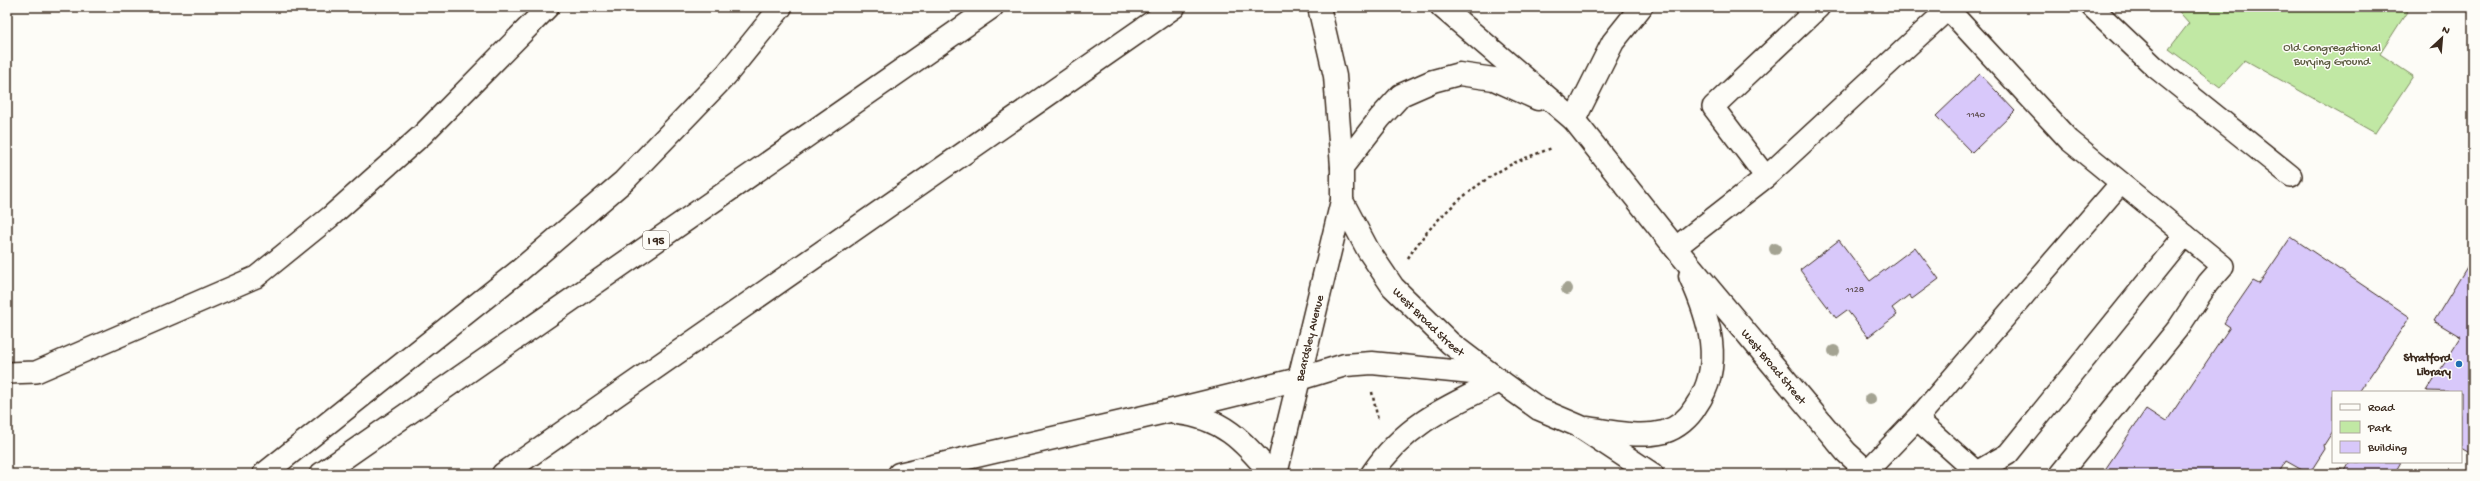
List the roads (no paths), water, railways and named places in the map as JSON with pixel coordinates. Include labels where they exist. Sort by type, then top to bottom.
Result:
[{"type":"main road","points":[[264,474],[520,270],[624,181],[726,75],[781,7]]},
{"type":"main road","name":"I 95","points":[[321,474],[992,7]]},
{"type":"main road","points":[[503,474],[1174,7]]},
{"type":"main road","name":"West Broad Street","points":[[1319,7],[1335,76],[1342,167],[1342,201],[1368,250],[1393,287],[1450,343],[1496,378],[1539,409],[1579,426],[1652,474]]},
{"type":"main road","name":"West Broad Street","points":[[1442,7],[1567,115],[1678,252],[1846,452],[1869,472]]},
{"type":"main road","points":[[1567,115],[1613,42],[1641,7]]},
{"type":"main road","name":"West Broad Street","points":[[1342,167],[1380,118],[1401,95],[1433,81],[1459,74],[1494,79],[1567,115]]},
{"type":"main road","name":"Beardsley Avenue","points":[[1276,474],[1342,201]]},
{"type":"main road","name":"West Broad Street","points":[[1579,426],[1625,434],[1662,432],[1679,425],[1700,401],[1711,371],[1713,354],[1711,334],[1699,295],[1678,252]]},
{"type":"main road","points":[[899,474],[1166,412],[1299,379],[1345,365],[1372,363],[1496,378]]},
{"type":"main road","points":[[1372,474],[1390,449],[1435,412],[1496,378]]},
{"type":"main road","points":[[1166,412],[1204,417],[1217,422],[1252,451],[1271,474]]},
{"type":"lane","points":[[7,373],[36,372],[256,277],[330,217],[422,135],[548,7]]},
{"type":"lane","points":[[1766,177],[1713,107],[1819,7]]},
{"type":"lane","points":[[2092,7],[2155,67],[2291,176]]},
{"type":"lane","points":[[1678,252],[1766,177],[1949,8],[2069,140],[2223,266],[2208,283],[2179,327],[2060,474]]},
{"type":"lane","points":[[1869,472],[1917,419],[2121,183]]},
{"type":"lane","points":[[1917,419],[1974,473],[2008,454],[2185,235]]},
{"type":"place","name":"Stratford Library","points":[[2459,364]]},
{"type":"park label","name":"Old Congregational Burying Ground","points":[[2332,54]]}]
